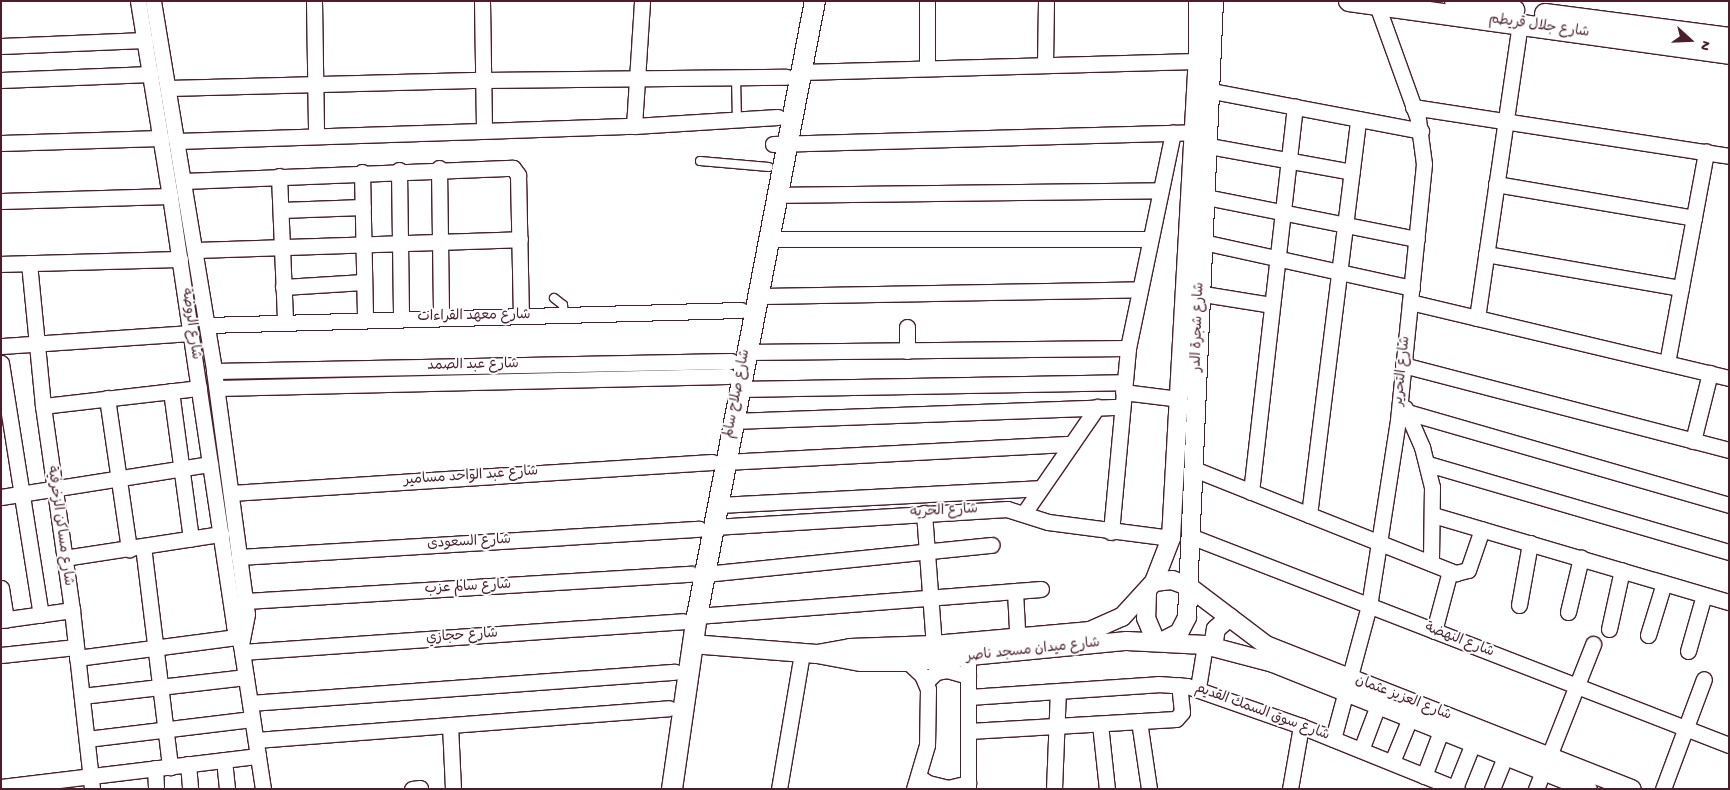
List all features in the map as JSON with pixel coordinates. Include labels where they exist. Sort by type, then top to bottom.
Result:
[{"type":"main road","name":"شارع صلاح سالم","points":[[706,528],[718,505],[718,462],[733,420],[741,310],[769,166],[779,144],[793,74],[801,1]]},
{"type":"main road","name":"شارع صلاح سالم","points":[[660,789],[675,672],[690,619],[736,370],[756,296],[775,195],[779,144],[778,118],[815,1]]},
{"type":"main road","name":"شارع جلال قريطم","points":[[1349,1],[1377,5],[1521,12]]},
{"type":"main road","name":"شارع جلال قريطم","points":[[1455,1],[1521,12],[1729,54]]},
{"type":"main road","name":"شارع جلال قريطم","points":[[1604,29],[1729,38]]},
{"type":"main road","name":"شارع صلاح سالم","points":[[672,789],[692,644],[690,619]]},
{"type":"street","name":"شارع الروضة","points":[[138,1],[180,259],[221,534],[263,789]]},
{"type":"street","name":"شارع الروضة","points":[[153,1],[196,250],[217,388],[245,601],[247,624],[240,645]]},
{"type":"street","points":[[314,1],[316,134]]},
{"type":"street","points":[[482,1],[484,129]]},
{"type":"street","points":[[634,126],[642,1]]},
{"type":"street","points":[[927,1],[927,68]]},
{"type":"street","points":[[1045,65],[1046,1]]},
{"type":"street","name":"شارع شجرة الدر","points":[[1160,641],[1178,633],[1185,623],[1188,586],[1194,469],[1194,132],[1198,62],[1198,1]]},
{"type":"street","name":"شارع شجرة الدر","points":[[1150,587],[1171,538],[1179,399],[1193,293],[1203,242],[1212,91],[1214,1]]},
{"type":"street","name":"شارع التحرير","points":[[1333,739],[1349,686],[1369,606],[1379,543],[1400,397],[1424,164],[1421,131],[1377,5]]},
{"type":"street","points":[[1477,318],[1521,12]]},
{"type":"street","points":[[1,46],[145,40]]},
{"type":"street","points":[[168,88],[315,87],[482,80],[736,77],[927,68],[1198,62]]},
{"type":"street","points":[[1,80],[151,74]]},
{"type":"street","points":[[1212,91],[1421,131]]},
{"type":"street","points":[[1251,492],[1295,107]]},
{"type":"street","points":[[1413,107],[1729,156]]},
{"type":"street","points":[[177,141],[316,134],[634,126],[778,118]]},
{"type":"street","points":[[1309,515],[1358,119]]},
{"type":"street","points":[[779,144],[1194,132]]},
{"type":"street","points":[[1110,532],[1128,348],[1149,239],[1173,133]]},
{"type":"street","points":[[1,143],[161,138]]},
{"type":"street","points":[[1209,146],[1352,172]]},
{"type":"street","points":[[1667,363],[1706,152]]},
{"type":"street","points":[[184,181],[507,166],[518,175],[522,316]]},
{"type":"street","points":[[439,168],[441,318]]},
{"type":"street","points":[[399,170],[401,319]]},
{"type":"street","points":[[362,172],[365,320]]},
{"type":"street","points":[[279,176],[285,322]]},
{"type":"street","points":[[1496,184],[1694,218]]},
{"type":"street","points":[[775,195],[1160,190]]},
{"type":"street","points":[[1,201],[170,196]]},
{"type":"street","points":[[1206,197],[1417,239]]},
{"type":"street","points":[[281,210],[363,207]]},
{"type":"street","points":[[196,250],[520,239]]},
{"type":"street","points":[[767,240],[1149,239]]},
{"type":"street","points":[[1203,242],[1339,272],[1477,318],[1729,378]]},
{"type":"street","points":[[1486,254],[1681,288]]},
{"type":"street","points":[[1,264],[180,259]]},
{"type":"street","name":"شارع مساكن الزخرفية","points":[[29,263],[43,406],[53,488],[72,610],[91,782]]},
{"type":"street","points":[[283,287],[364,282]]},
{"type":"street","points":[[756,296],[1139,289]]},
{"type":"street","points":[[1193,293],[1271,305]]},
{"type":"street","name":"شارع معهد القراءات","points":[[207,325],[741,310]]},
{"type":"street","points":[[907,327],[907,351]]},
{"type":"street","points":[[1,346],[191,333]]},
{"type":"street","points":[[736,370],[907,351],[1128,348]]},
{"type":"street","points":[[1,364],[41,615]]},
{"type":"street","points":[[1403,365],[1729,450]]},
{"type":"street","points":[[736,370],[1179,399]]},
{"type":"street","name":"شارع عبد الصمد","points":[[214,371],[736,370]]},
{"type":"street","name":"شارع عبد الصمد","points":[[217,388],[736,370]]},
{"type":"street","points":[[1693,441],[1710,373]]},
{"type":"street","points":[[43,406],[199,388]]},
{"type":"street","points":[[171,391],[191,539]]},
{"type":"street","points":[[733,420],[1097,407],[1122,394]]},
{"type":"street","points":[[1400,397],[1428,464],[1433,515],[1431,563]]},
{"type":"street","points":[[107,398],[119,478],[136,548],[155,648],[160,687],[165,730],[162,767],[156,789]]},
{"type":"street","points":[[1024,513],[1097,407]]},
{"type":"street","points":[[1407,412],[1729,505]]},
{"type":"street","name":"شارع عبد الواحد مسامير","points":[[231,493],[718,462],[1072,444]]},
{"type":"street","points":[[1,497],[210,464]]},
{"type":"street","points":[[1428,464],[1729,552]]},
{"type":"street","points":[[1194,469],[1460,574],[1468,570],[1482,529]]},
{"type":"street","points":[[718,505],[1041,488]]},
{"type":"street","name":"شارع الحريه","points":[[706,528],[1007,509],[1048,522],[1110,532],[1171,538]]},
{"type":"street","points":[[924,513],[934,645]]},
{"type":"street","points":[[1433,515],[1729,602]]},
{"type":"street","name":"شارع السعودى","points":[[239,557],[706,528]]},
{"type":"street","points":[[64,558],[221,534]]},
{"type":"street","name":"شارع النهضة","points":[[1190,536],[1729,745]]},
{"type":"street","points":[[1519,605],[1530,543]]},
{"type":"street","name":"شارع سالم عزب","points":[[245,601],[698,574],[992,545]]},
{"type":"street","points":[[1568,612],[1581,558]]},
{"type":"street","points":[[1609,630],[1622,570]]},
{"type":"street","points":[[1434,631],[1450,571]]},
{"type":"street","points":[[1160,641],[1146,618],[1150,587],[1172,580],[1188,586]]},
{"type":"street","points":[[1648,635],[1664,583]]},
{"type":"street","name":"شارع العزيز عثمان","points":[[1188,586],[1266,645],[1349,686],[1378,706],[1505,756],[1546,764],[1632,789]]},
{"type":"street","name":"شارع ميدان مسجد ناصر","points":[[692,644],[810,654],[846,660],[908,662],[968,657],[1090,631],[1107,625],[1135,606],[1150,587]]},
{"type":"street","points":[[1,588],[4,620],[72,610]]},
{"type":"street","name":"شارع حجازي","points":[[1,654],[77,653],[240,645],[690,619],[1041,589]]},
{"type":"street","points":[[1015,591],[1018,645]]},
{"type":"street","points":[[1688,651],[1704,595]]},
{"type":"street","points":[[1198,688],[1209,646],[1216,629],[1230,617]]},
{"type":"street","name":"شارع ميدان مسجد ناصر","points":[[810,654],[850,648],[1160,641],[1209,646],[1248,655]]},
{"type":"street","points":[[1536,789],[1593,644]]},
{"type":"street","points":[[780,789],[810,654]]},
{"type":"street","name":"شارع العزيز عثمان","points":[[1248,655],[1349,686],[1546,764],[1582,788]]},
{"type":"street","points":[[908,662],[926,682],[927,745],[917,783],[938,786],[968,786],[968,657]]},
{"type":"street","points":[[926,682],[936,672],[947,670],[968,676]]},
{"type":"street","points":[[250,703],[675,672]]},
{"type":"street","points":[[82,696],[246,677]]},
{"type":"street","points":[[1663,789],[1704,679]]},
{"type":"street","points":[[969,731],[1100,724],[1180,716],[1179,685]]},
{"type":"street","name":"شارع سوق السمك القديم","points":[[969,697],[1179,685],[1198,688],[1301,726],[1456,788]]},
{"type":"street","points":[[1054,789],[1058,691]]},
{"type":"street","points":[[1361,750],[1378,706]]},
{"type":"street","points":[[256,740],[669,708]]},
{"type":"street","points":[[1392,762],[1410,718]]},
{"type":"street","points":[[87,739],[252,719]]},
{"type":"street","points":[[1139,721],[1148,789]]},
{"type":"street","points":[[1100,724],[1106,789]]},
{"type":"street","points":[[450,725],[453,789]]},
{"type":"street","points":[[1290,789],[1301,726]]},
{"type":"street","points":[[1424,776],[1441,731]]},
{"type":"street","points":[[1456,788],[1474,743]]},
{"type":"street","points":[[1,787],[91,782],[162,767],[258,756]]},
{"type":"street","points":[[1492,789],[1505,756]]},
{"type":"street","points":[[224,760],[227,789]]},
{"type":"street","points":[[188,764],[190,789]]},
{"type":"lane","points":[[736,77],[737,120]]},
{"type":"lane","points":[[700,160],[769,166]]},
{"type":"lane","points":[[554,298],[563,305],[564,315]]}]
